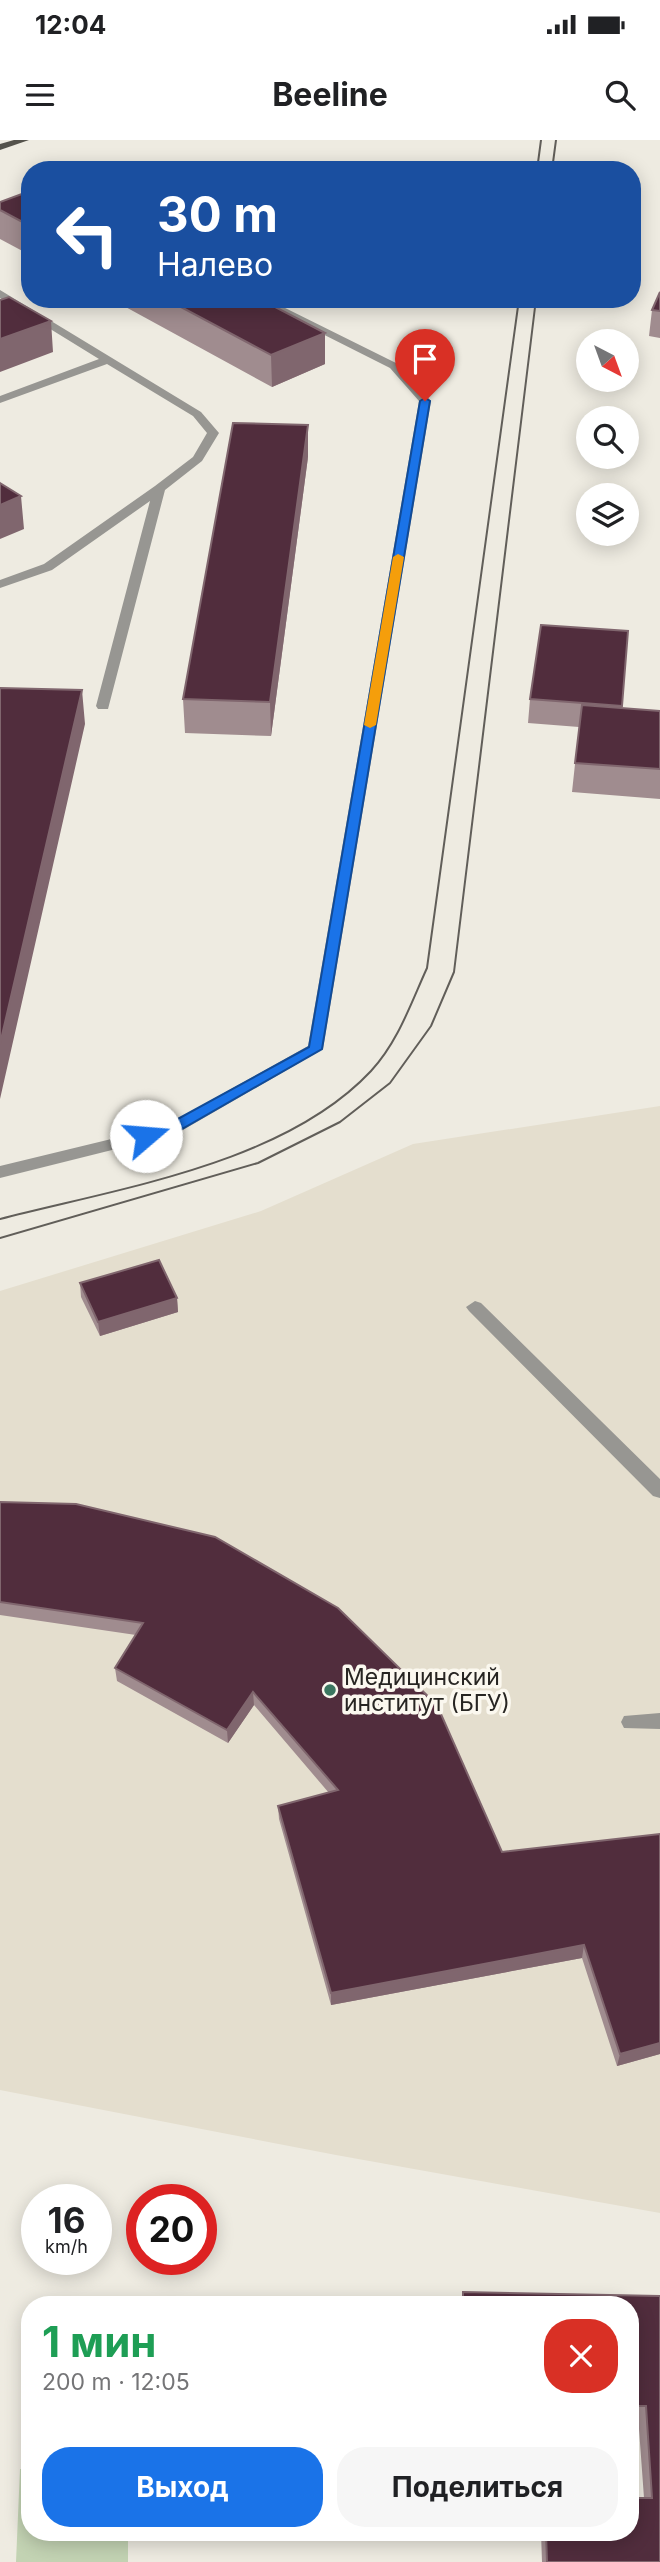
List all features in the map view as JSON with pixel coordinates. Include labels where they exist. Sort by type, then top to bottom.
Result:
[{"type":"main road","points":[[0,147],[24,140]]},
{"type":"lane","points":[[0,293],[21,306]]},
{"type":"lane","points":[[0,584],[48,566],[159,489],[198,459],[213,433],[197,414],[25,308]]},
{"type":"lane","points":[[0,1172],[170,1130],[315,1049],[425,401],[394,366],[276,308]]},
{"type":"lane","points":[[0,400],[109,359]]},
{"type":"lane","points":[[103,705],[159,489]]},
{"type":"lane","points":[[475,1307],[660,1492]]},
{"type":"lane","points":[[631,1721],[660,1721]]},
{"type":"shaded area","name":"Медицинский институт (БГУ)","points":[[660,1106],[660,2213],[336,2155],[0,2090],[0,1291],[261,1211],[413,1144]]},
{"type":"green space","points":[[20,2469],[21,2541],[128,2541],[128,2562],[16,2562]]},
{"type":"building","points":[[21,194],[21,221],[0,210],[0,202]]},
{"type":"building","points":[[660,292],[660,311],[652,310]]},
{"type":"building","points":[[9,297],[21,304],[21,308],[28,308],[51,321],[0,339],[0,300]]},
{"type":"building","points":[[183,308],[277,308],[325,333],[271,355]]},
{"type":"building","points":[[233,423],[308,425],[270,702],[183,699]]},
{"type":"building","points":[[0,483],[21,496],[0,505]]},
{"type":"building","points":[[541,625],[628,631],[622,706],[530,699]]},
{"type":"building","points":[[0,688],[82,690],[0,1044]]},
{"type":"building","points":[[582,705],[660,711],[660,769],[575,763]]},
{"type":"building","points":[[159,1260],[177,1298],[98,1322],[80,1283]]},
{"type":"building","points":[[0,1502],[76,1504],[215,1537],[338,1608],[437,1705],[502,1852],[660,1834],[660,2043],[620,2054],[584,1945],[331,1993],[278,1806],[338,1790],[253,1692],[227,1730],[115,1668],[143,1623],[0,1602]]},
{"type":"building","points":[[463,2292],[660,2296],[660,2562],[547,2562],[546,2541],[639,2541],[639,2498],[652,2498],[646,2406],[639,2406],[639,2296],[463,2296]]},
{"type":"tram line","points":[[538,161],[541,140]]},
{"type":"tram line","points":[[553,161],[556,140]]},
{"type":"tram line","points":[[0,1219],[147,1183],[247,1151],[293,1129],[335,1103],[371,1071],[389,1048],[427,968],[518,308]]},
{"type":"tram line","points":[[0,1238],[258,1163],[340,1122],[390,1083],[431,1026],[454,972],[535,308]]},
{"type":"slow traffic","points":[[370,725],[398,557]]},
{"type":"place","name":"Медицинский институт (БГУ)","points":[[330,1690]]},
{"type":"route","points":[[146,1136],[170,1130],[315,1049],[425,401]]}]
